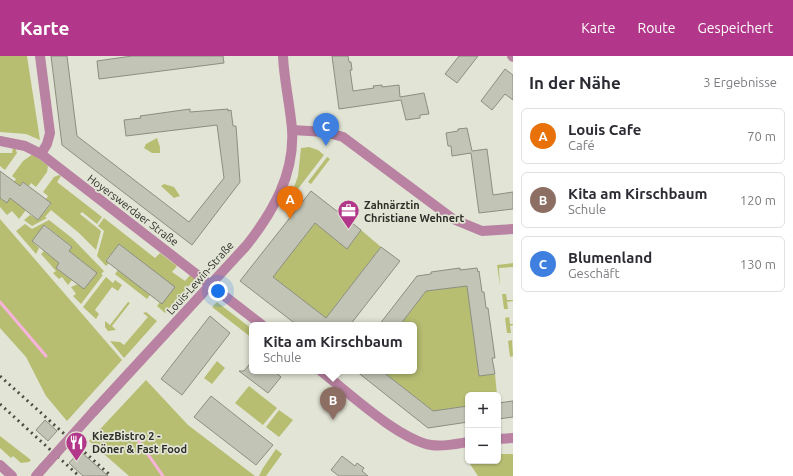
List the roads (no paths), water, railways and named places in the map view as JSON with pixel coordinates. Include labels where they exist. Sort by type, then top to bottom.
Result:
[{"type":"street","points":[[40,56],[50,133],[47,144],[41,154]]},
{"type":"street","name":"Louis-Lewin-Straße","points":[[40,472],[260,229],[277,202],[288,166],[292,130],[283,56]]},
{"type":"street","points":[[292,130],[326,132],[343,136],[449,217],[464,225],[482,231],[513,229]]},
{"type":"street","name":"Hoyerswerdaer Straße","points":[[0,141],[25,146],[41,154],[258,322]]},
{"type":"street","points":[[324,374],[399,432],[416,441],[432,445],[465,442]]},
{"type":"street","points":[[501,439],[513,438]]},
{"type":"street","points":[[0,465],[12,476]]},
{"type":"waterway","points":[[0,302],[46,356]]},
{"type":"waterway","points":[[138,440],[163,476]]},
{"type":"railway","points":[[0,376],[111,476]]},
{"type":"railway","points":[[0,404],[79,476]]},
{"type":"place","name":"Blumenland","points":[[326,146]]},
{"type":"place","name":"Louis Cafe","points":[[290,219]]},
{"type":"place","name":"Zahnärztin Christiane Wehnert","points":[[348,230]]},
{"type":"place","name":"Kita am Kirschbaum","points":[[333,420]]},
{"type":"place","name":"KiezBistro 2 - Döner & Fast Food","points":[[77,462]]}]
